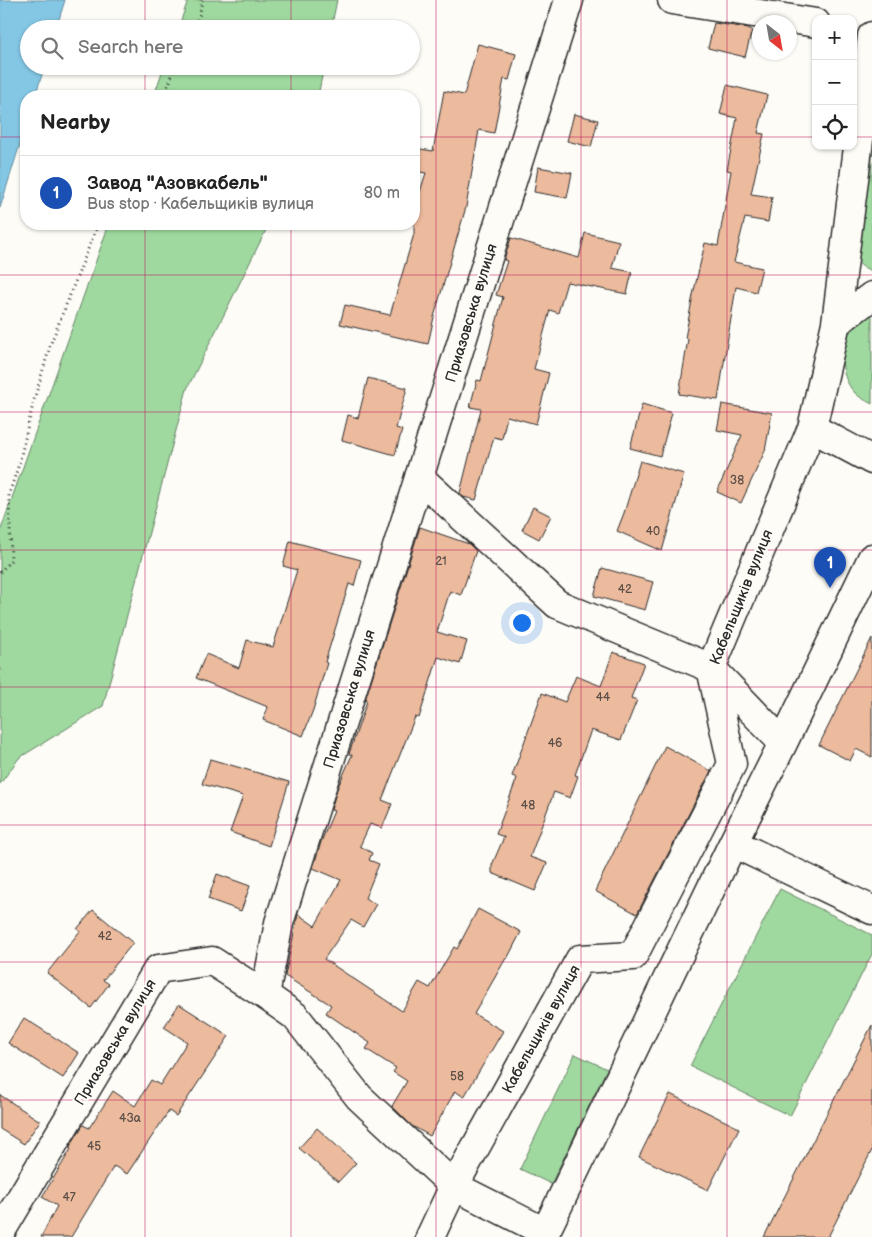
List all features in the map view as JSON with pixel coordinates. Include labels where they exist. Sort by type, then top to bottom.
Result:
[{"type":"street","name":"Приазовська вулиця","points":[[0,1233],[158,970],[212,961],[265,995],[279,923],[569,0]]},
{"type":"street","points":[[672,0],[812,22]]},
{"type":"street","points":[[857,29],[872,32]]},
{"type":"street","name":"Кабельщиків вулиця","points":[[430,1237],[454,1186],[580,959],[633,956],[732,764],[710,668],[812,428],[836,323],[872,36]]},
{"type":"street","points":[[836,323],[872,296]]},
{"type":"street","points":[[812,428],[872,460]]},
{"type":"street","points":[[419,477],[557,604],[710,668],[783,743]]},
{"type":"street","points":[[265,995],[295,1016],[359,1097],[454,1186],[544,1235],[732,843],[783,743],[872,558]]},
{"type":"street","points":[[732,843],[872,910]]},
{"type":"path","points":[[197,20],[202,0]]},
{"type":"path","points":[[167,90],[172,75]]},
{"type":"path","points":[[0,572],[11,560],[9,494],[20,464],[34,400],[52,343],[96,230]]},
{"type":"green space","points":[[188,0],[337,0],[333,20],[181,20]]},
{"type":"green space","points":[[161,75],[322,75],[319,90],[156,90]]},
{"type":"green space","points":[[872,84],[872,271],[863,267],[849,255]]},
{"type":"green space","points":[[107,230],[266,230],[187,389],[103,706],[19,758],[0,784],[0,532]]},
{"type":"green space","points":[[872,313],[872,404],[857,395],[849,385],[845,376],[842,357],[851,328],[858,321]]},
{"type":"green space","points":[[780,889],[872,935],[872,954],[790,1116],[690,1066]]},
{"type":"green space","points":[[575,1054],[607,1069],[551,1184],[520,1169]]},
{"type":"water","points":[[0,0],[65,0],[59,20],[20,20],[20,75],[42,75],[37,90],[20,90],[20,144],[0,208]]},
{"type":"building","points":[[714,23],[752,30],[745,57],[708,48]]},
{"type":"building","points":[[478,44],[516,54],[509,80],[504,79],[494,133],[479,130],[466,207],[428,344],[340,324],[345,305],[390,315],[414,230],[420,230],[420,192],[426,173],[420,172],[420,149],[433,151],[444,91],[464,95]]},
{"type":"building","points":[[727,85],[767,95],[758,133],[764,134],[751,194],[772,197],[768,222],[745,218],[734,262],[762,268],[756,292],[736,287],[718,400],[679,394],[688,339],[685,338],[705,243],[718,246],[731,171],[727,170],[737,118],[720,114]]},
{"type":"building","points":[[574,114],[598,120],[591,147],[567,141]]},
{"type":"building","points":[[538,167],[572,173],[567,198],[534,192]]},
{"type":"building","points":[[585,233],[619,241],[612,268],[632,272],[627,294],[567,282],[558,313],[550,310],[534,369],[549,373],[536,424],[507,416],[502,439],[494,437],[476,500],[463,497],[460,493],[481,409],[470,407],[477,380],[481,381],[503,297],[496,295],[507,261],[504,260],[511,238],[579,258]]},
{"type":"building","points":[[368,378],[407,388],[396,428],[402,430],[395,455],[342,440],[348,415],[358,418]]},
{"type":"building","points":[[642,404],[672,413],[660,456],[630,448]]},
{"type":"building","points":[[722,404],[772,413],[765,451],[741,503],[717,492],[742,435],[717,430]]},
{"type":"building","points":[[640,461],[684,474],[662,551],[617,531]]},
{"type":"building","points":[[533,507],[551,516],[539,539],[522,530]]},
{"type":"building","points":[[420,527],[469,544],[476,551],[461,595],[450,591],[437,632],[467,641],[460,664],[438,657],[419,718],[415,717],[382,800],[392,804],[382,828],[370,824],[360,846],[372,853],[369,860],[379,864],[365,898],[376,904],[363,927],[351,920],[324,959],[402,1011],[419,982],[430,988],[454,947],[457,949],[478,909],[521,932],[474,1014],[503,1031],[464,1097],[455,1091],[430,1136],[412,1126],[392,1106],[407,1081],[393,1072],[396,1068],[366,1049],[370,1043],[326,1013],[331,1005],[285,976],[298,914],[315,926],[341,880],[313,868],[334,811],[331,810],[337,789],[352,755],[349,754],[367,701],[365,700]]},
{"type":"building","points":[[290,541],[361,560],[354,586],[349,584],[325,662],[327,663],[313,710],[303,736],[263,720],[268,707],[196,678],[206,654],[239,668],[247,640],[273,647],[297,570],[283,566]]},
{"type":"building","points":[[602,568],[653,582],[645,610],[594,596]]},
{"type":"building","points":[[872,638],[872,757],[856,749],[850,761],[819,745]]},
{"type":"building","points":[[613,652],[644,663],[631,698],[637,700],[621,740],[591,730],[575,775],[578,776],[570,798],[554,792],[530,857],[547,863],[535,891],[492,873],[492,865],[504,837],[496,834],[517,778],[512,776],[542,693],[565,702],[576,676],[601,686]]},
{"type":"building","points":[[665,746],[711,771],[637,914],[595,891]]},
{"type":"building","points":[[210,759],[289,782],[269,846],[230,832],[243,796],[202,784]]},
{"type":"building","points":[[217,874],[250,886],[241,911],[208,899]]},
{"type":"building","points":[[93,910],[133,943],[103,980],[109,984],[91,1008],[47,973],[80,931],[77,929]]},
{"type":"building","points":[[179,1004],[229,1036],[176,1116],[169,1111],[127,1174],[114,1166],[71,1237],[41,1237],[57,1206],[42,1197],[83,1125],[89,1128],[113,1091],[135,1106],[151,1080],[160,1085],[187,1042],[164,1027]]},
{"type":"building","points":[[24,1018],[79,1053],[63,1078],[8,1043]]},
{"type":"building","points":[[872,1025],[872,1150],[828,1237],[764,1237]]},
{"type":"building","points":[[670,1094],[739,1128],[708,1190],[639,1157]]},
{"type":"building","points":[[0,1095],[40,1121],[24,1144],[0,1129]]},
{"type":"building","points":[[317,1128],[356,1163],[338,1182],[299,1148]]},
{"type":"place","name":"Завод \"Азовкабель\"","points":[[830,588]]}]
